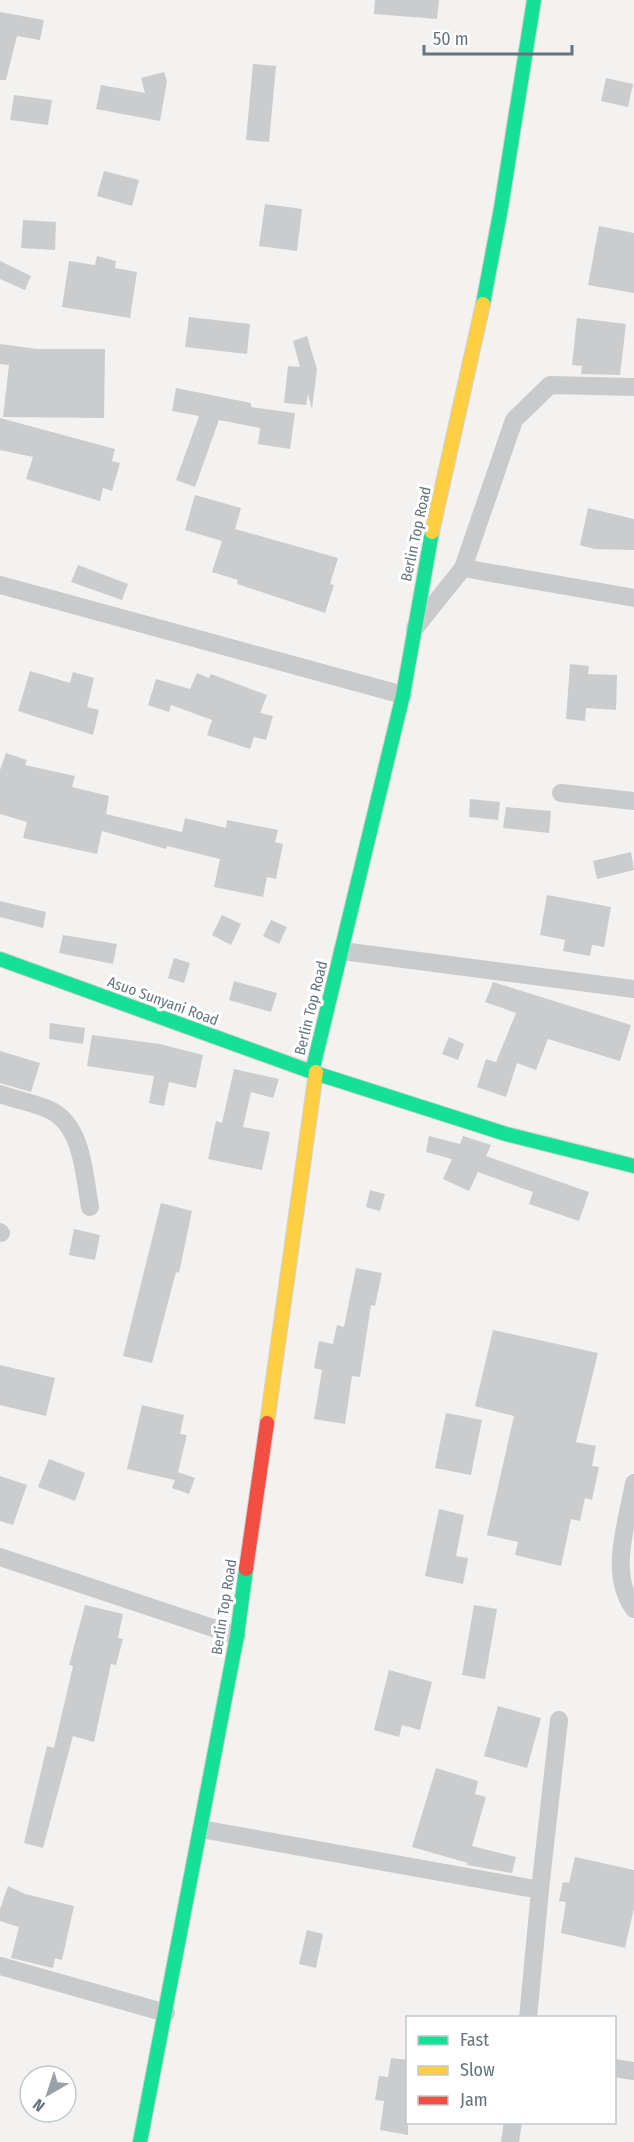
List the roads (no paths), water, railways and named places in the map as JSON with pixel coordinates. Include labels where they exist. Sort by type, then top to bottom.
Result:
[{"type":"street","name":"Berlin Top Road","points":[[140,2142],[237,1636],[314,1072],[403,696],[425,563],[472,358],[501,208],[534,0]]},
{"type":"street","points":[[414,629],[463,568],[514,420],[550,385],[634,387]]},
{"type":"street","points":[[463,568],[634,598]]},
{"type":"street","points":[[0,585],[403,696]]},
{"type":"street","points":[[561,793],[634,801]]},
{"type":"street","points":[[342,951],[634,989]]},
{"type":"street","name":"Asuo Sunyani Road","points":[[0,959],[314,1072],[506,1134],[634,1166]]},
{"type":"street","points":[[0,1094],[50,1111],[66,1122],[77,1144],[90,1207]]},
{"type":"street","points":[[634,1483],[619,1568],[622,1586],[634,1609]]},
{"type":"street","points":[[0,1557],[237,1636]]},
{"type":"street","points":[[528,2016],[559,1720]]},
{"type":"street","points":[[201,1829],[540,1890]]},
{"type":"street","points":[[0,1966],[166,2013]]},
{"type":"street","points":[[616,2068],[634,2072]]},
{"type":"street","points":[[510,2142],[513,2124]]}]
